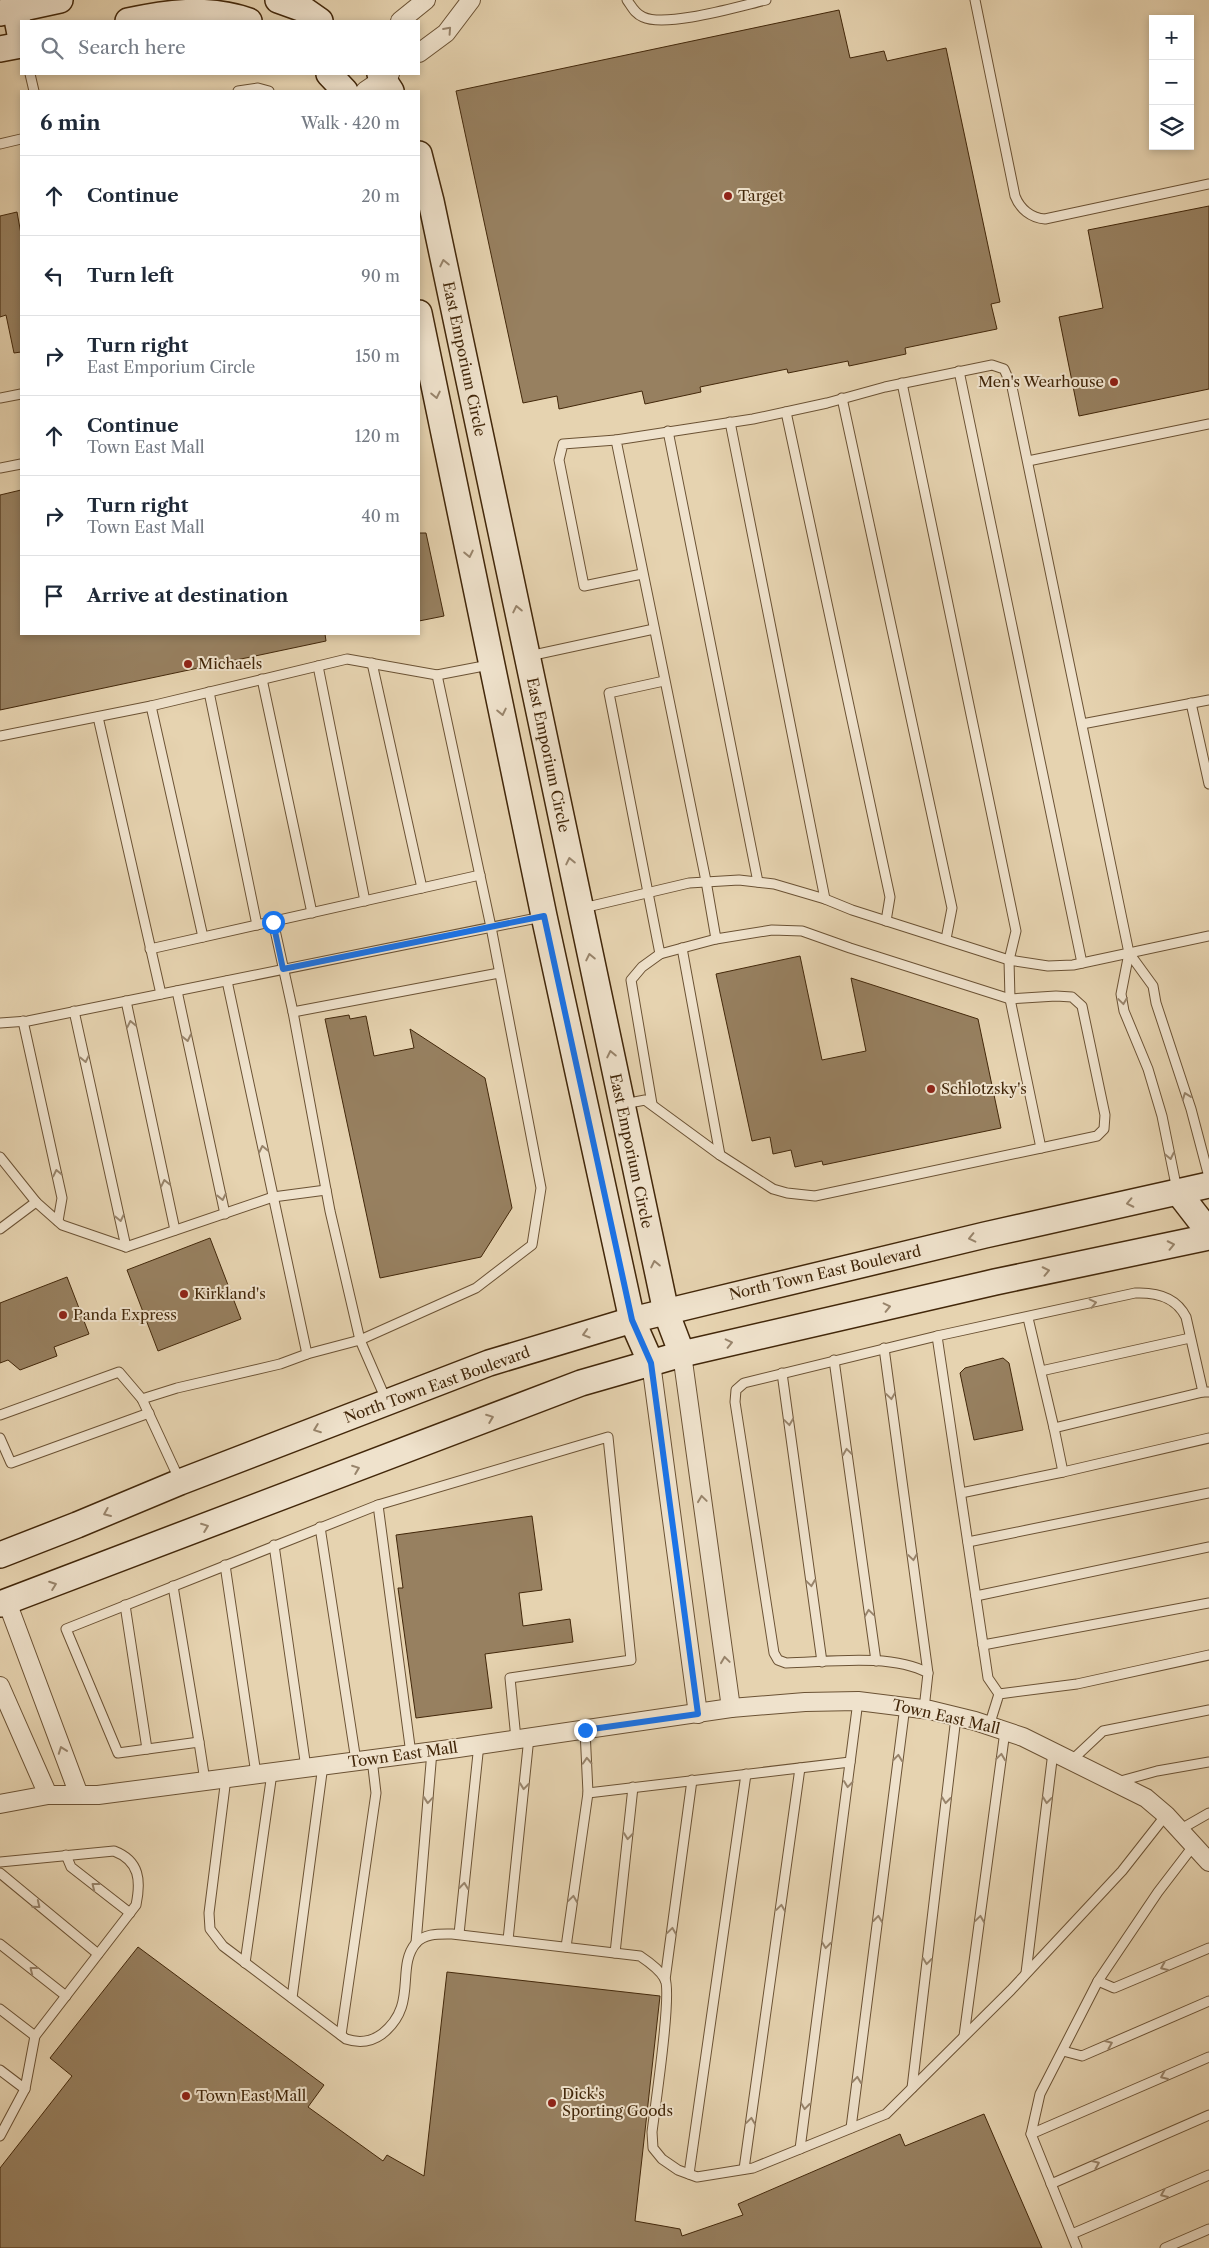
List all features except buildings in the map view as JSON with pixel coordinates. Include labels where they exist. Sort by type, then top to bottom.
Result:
[{"type":"street","points":[[20,35],[9,7],[60,0]]},
{"type":"street","points":[[278,0],[303,9],[319,20]]},
{"type":"street","points":[[401,20],[426,0]]},
{"type":"street","points":[[420,52],[446,33],[471,0]]},
{"type":"street","points":[[134,20],[178,12],[209,12],[246,20]]},
{"type":"street","points":[[0,49],[20,45]]},
{"type":"street","name":"East Emporium Circle","points":[[420,158],[462,345],[666,1312],[682,1354]]},
{"type":"street","points":[[420,323],[423,353],[492,664],[544,916],[632,1320],[651,1363],[698,1714]]},
{"type":"street","points":[[423,353],[462,345]]},
{"type":"street","points":[[492,664],[527,657]]},
{"type":"street","points":[[544,916],[580,909]]},
{"type":"street","name":"North Town East Boulevard","points":[[0,1555],[77,1526],[180,1482],[489,1363],[632,1320],[995,1233],[1209,1185]]},
{"type":"street","points":[[1178,1192],[1209,1232]]},
{"type":"street","points":[[79,1795],[2,1597],[581,1383],[682,1354],[994,1282],[1209,1237]]},
{"type":"street","points":[[682,1354],[731,1708]]},
{"type":"street","points":[[0,1686],[48,1795]]},
{"type":"street","name":"Town East Mall","points":[[0,1804],[48,1795],[98,1795],[264,1774],[731,1708],[805,1702],[858,1701],[924,1709],[997,1728],[1023,1737],[1146,1798],[1181,1830],[1209,1862]]},
{"type":"lane","points":[[627,0],[636,13],[644,18],[660,20],[687,17],[766,0]]},
{"type":"lane","points":[[975,0],[1015,196],[1024,210],[1038,218],[1045,219],[1209,184]]},
{"type":"lane","points":[[30,75],[34,90]]},
{"type":"lane","points":[[245,90],[258,88],[265,90]]},
{"type":"lane","points":[[0,144],[20,139]]},
{"type":"lane","points":[[642,574],[584,586],[559,460],[563,444],[616,440],[730,422],[786,412],[959,371],[992,365],[1004,369],[1012,387],[1028,461],[1129,953],[1121,994],[1124,1011],[1148,1069],[1162,1116],[1178,1192]]},
{"type":"lane","points":[[959,371],[1082,963]]},
{"type":"lane","points":[[902,383],[1016,931],[1009,960],[1010,999],[1041,1148]]},
{"type":"lane","points":[[0,398],[20,394]]},
{"type":"lane","points":[[842,398],[952,908],[946,939]]},
{"type":"lane","points":[[786,412],[890,897],[886,921]]},
{"type":"lane","points":[[730,422],[825,899]]},
{"type":"lane","points":[[1028,461],[1209,424]]},
{"type":"lane","points":[[668,431],[758,882]]},
{"type":"lane","points":[[616,440],[706,881],[716,939]]},
{"type":"lane","points":[[0,468],[20,464]]},
{"type":"lane","points":[[527,657],[654,629]]},
{"type":"lane","points":[[0,736],[151,706],[347,659],[437,675],[492,664]]},
{"type":"lane","points":[[372,663],[422,888]]},
{"type":"lane","points":[[318,666],[365,901]]},
{"type":"lane","points":[[142,1399],[176,1388],[280,1364],[307,1354],[360,1340],[476,1288],[532,1245],[541,1188],[480,875],[437,675]]},
{"type":"lane","points":[[262,679],[312,913]]},
{"type":"lane","points":[[660,954],[609,693],[664,681]]},
{"type":"lane","points":[[209,692],[257,925]]},
{"type":"lane","points":[[1082,724],[1209,700]]},
{"type":"lane","points":[[1191,703],[1209,784]]},
{"type":"lane","points":[[151,706],[203,937]]},
{"type":"lane","points":[[98,717],[161,994]]},
{"type":"lane","points":[[150,948],[480,875]]},
{"type":"lane","points":[[580,909],[672,886],[706,881],[739,880],[758,882],[774,884],[825,899],[886,921],[1009,960],[1048,966],[1082,963],[1209,936]]},
{"type":"lane","points":[[0,1023],[23,1021],[177,991],[544,916]]},
{"type":"lane","points":[[273,922],[293,1012],[326,1190],[360,1340],[387,1402]]},
{"type":"lane","points":[[621,1104],[645,1100],[720,1155],[773,1189],[815,1196],[1097,1136],[1104,1129],[1105,1115],[1082,1006],[1072,997],[1056,996],[1010,999],[802,931],[772,930],[716,939],[660,954],[642,967],[631,980],[652,1104]]},
{"type":"lane","points":[[682,948],[720,1155]]},
{"type":"lane","points":[[1129,953],[1153,986],[1156,1003],[1191,1109],[1209,1177]]},
{"type":"lane","points":[[293,1012],[499,973]]},
{"type":"lane","points":[[227,981],[307,1354]]},
{"type":"lane","points":[[177,991],[225,1214]]},
{"type":"lane","points":[[126,1001],[175,1230]]},
{"type":"lane","points":[[74,1011],[126,1247]]},
{"type":"lane","points":[[23,1021],[62,1198],[58,1221]]},
{"type":"lane","points":[[0,1157],[36,1202],[62,1225],[126,1247],[273,1197],[326,1190]]},
{"type":"lane","points":[[0,1229],[36,1202]]},
{"type":"lane","points":[[928,1673],[890,1662],[786,1663],[778,1660],[774,1653],[735,1402],[736,1390],[744,1383],[834,1360],[1135,1293],[1149,1293],[1169,1299],[1180,1306],[1186,1317],[1190,1338],[1206,1392],[1054,1428]]},
{"type":"lane","points":[[1028,1318],[1063,1472]]},
{"type":"lane","points":[[937,1336],[988,1678],[999,1694],[964,2036]]},
{"type":"lane","points":[[1041,1371],[1190,1338]]},
{"type":"lane","points":[[884,1348],[928,1673],[924,1709]]},
{"type":"lane","points":[[834,1360],[876,1662]]},
{"type":"lane","points":[[0,1416],[118,1372],[142,1399],[180,1482]]},
{"type":"lane","points":[[782,1374],[822,1662]]},
{"type":"lane","points":[[0,1438],[11,1463],[148,1413]]},
{"type":"lane","points":[[199,1742],[118,1753],[66,1628],[378,1505],[608,1436],[631,1660],[510,1678],[522,1738],[508,1940]]},
{"type":"lane","points":[[961,1493],[1063,1472],[1209,1438]]},
{"type":"lane","points":[[968,1542],[1209,1493]]},
{"type":"lane","points":[[378,1505],[410,1754]]},
{"type":"lane","points":[[320,1527],[364,1760],[376,1793],[341,2035]]},
{"type":"lane","points":[[274,1545],[315,1767],[292,1998]]},
{"type":"lane","points":[[976,1596],[1209,1547]]},
{"type":"lane","points":[[224,1565],[264,1774],[246,1963]]},
{"type":"lane","points":[[173,1586],[205,1781]]},
{"type":"lane","points":[[983,1645],[1209,1603]]},
{"type":"lane","points":[[125,1605],[147,1749]]},
{"type":"lane","points":[[999,1694],[1077,1684],[1209,1655]]},
{"type":"lane","points":[[800,2149],[858,1701]]},
{"type":"lane","points":[[851,2128],[905,1706]]},
{"type":"lane","points":[[1072,1761],[1103,1731],[1209,1710]]},
{"type":"lane","points":[[912,2088],[956,1717]]},
{"type":"lane","points":[[566,1948],[588,1793],[585,1730]]},
{"type":"lane","points":[[459,1934],[479,1744]]},
{"type":"lane","points":[[226,1778],[209,1913],[210,1929],[223,1946],[341,2035],[355,2042],[375,2039],[390,2027],[403,2007],[408,1961],[416,1943],[432,1751]]},
{"type":"lane","points":[[1026,1973],[1053,1752]]},
{"type":"lane","points":[[588,1793],[850,1762]]},
{"type":"lane","points":[[1115,1782],[1157,1771],[1209,1762]]},
{"type":"lane","points":[[744,2169],[800,1768]]},
{"type":"lane","points":[[689,2174],[746,1774]]},
{"type":"lane","points":[[692,1780],[665,1980],[667,2002],[652,2132],[653,2148],[662,2159],[697,2177],[753,2168],[886,2114],[1026,1973],[1122,1871],[1166,1815]]},
{"type":"lane","points":[[615,1954],[633,1787]]},
{"type":"lane","points":[[1181,1830],[1209,1813]]},
{"type":"lane","points":[[1077,2248],[1031,2134],[1040,2094],[1098,1980],[1158,1892],[1194,1845]]},
{"type":"lane","points":[[0,1862],[114,1851],[126,1856],[135,1868],[139,1887],[136,1905],[35,2036],[25,2089],[0,2136]]},
{"type":"lane","points":[[66,1855],[71,1867],[130,1913]]},
{"type":"lane","points":[[0,1873],[98,1954]]},
{"type":"lane","points":[[416,1943],[432,1934],[459,1934],[640,1956],[651,1963],[665,1980]]},
{"type":"lane","points":[[0,1944],[66,1996]]},
{"type":"lane","points":[[1098,1980],[1114,1988],[1209,1948]]},
{"type":"lane","points":[[1063,2051],[1082,2056],[1209,2002]]},
{"type":"lane","points":[[0,2009],[35,2036]]},
{"type":"lane","points":[[1031,2134],[1209,2057]]},
{"type":"lane","points":[[0,2070],[25,2089]]},
{"type":"lane","points":[[1051,2184],[1209,2115]]},
{"type":"lane","points":[[1072,2234],[1209,2175]]},
{"type":"lane","points":[[1166,2248],[1209,2229]]},
{"type":"place","name":"Target","points":[[728,196]]},
{"type":"place","name":"Men's Wearhouse","points":[[1114,382]]},
{"type":"place","name":"Michaels","points":[[188,664]]},
{"type":"place","name":"Schlotzsky's","points":[[931,1089]]},
{"type":"place","name":"Kirkland's","points":[[184,1294]]},
{"type":"place","name":"Panda Express","points":[[63,1315]]},
{"type":"place","name":"Town East Mall","points":[[186,2096]]},
{"type":"place","name":"Dick's Sporting Goods","points":[[552,2103]]},
{"type":"route","points":[[273,922],[283,969],[544,916],[632,1320],[651,1363],[698,1714],[585,1730]]}]
